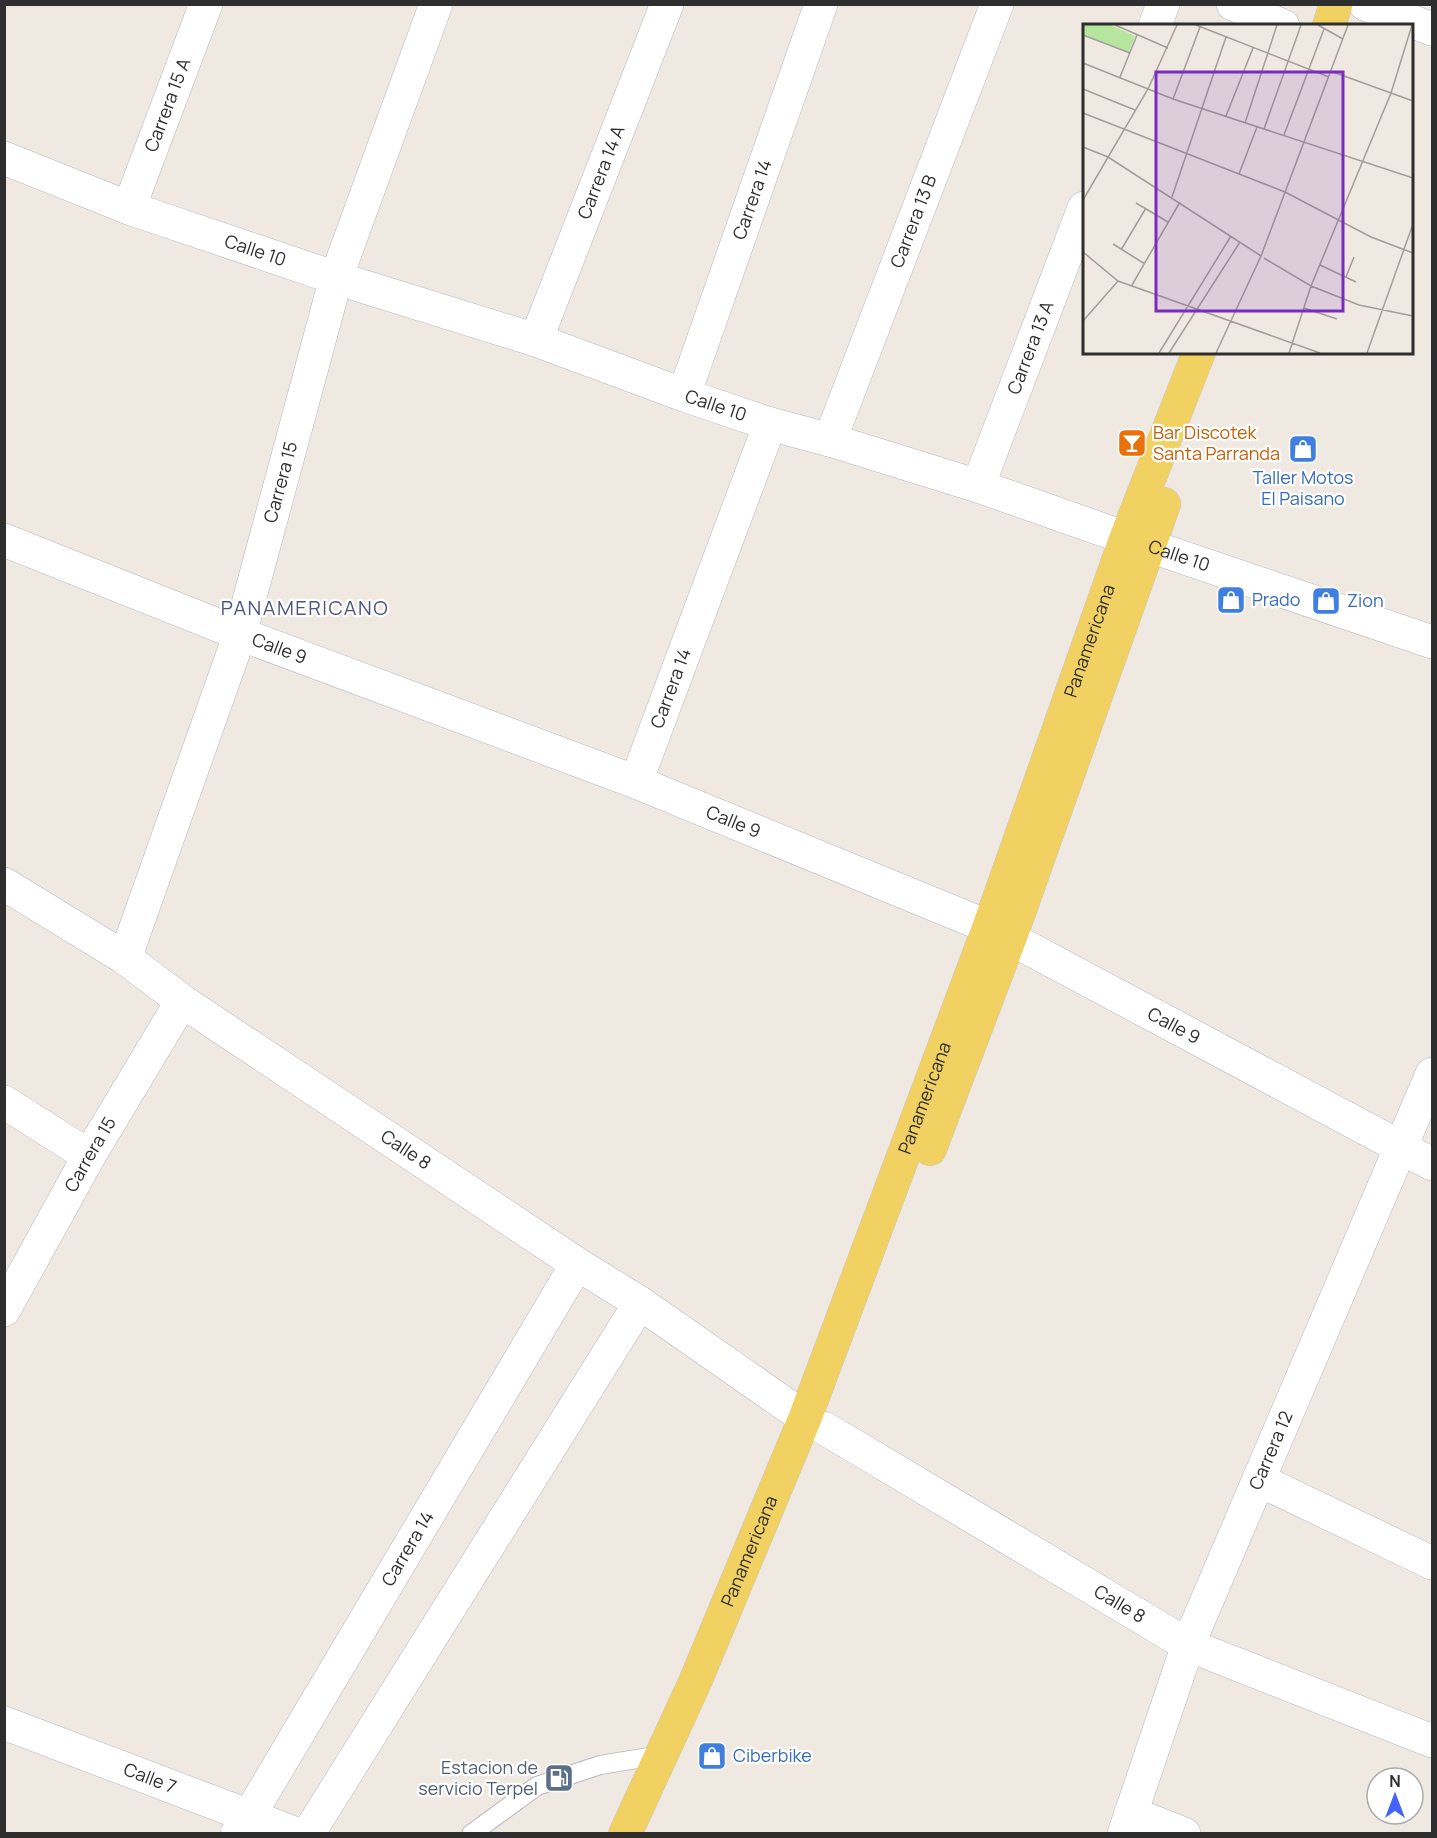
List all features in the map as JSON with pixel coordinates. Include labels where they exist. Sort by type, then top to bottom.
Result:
[{"type":"main road","points":[[1330,24],[1336,4]]},
{"type":"main road","points":[[1351,24],[1358,4]]},
{"type":"main road","name":"Panamericana","points":[[650,1833],[714,1690],[999,932],[1137,542],[1198,354]]},
{"type":"main road","name":"Panamericana","points":[[1137,542],[1222,354]]},
{"type":"main road","name":"Panamericana","points":[[625,1833],[814,1423]]},
{"type":"street","name":"Carrera 15 A","points":[[129,208],[206,4]]},
{"type":"street","name":"Carrera 15","points":[[125,958],[240,634],[336,278],[436,4]]},
{"type":"street","name":"Carrera 14 A","points":[[536,340],[667,4]]},
{"type":"street","name":"Carrera 14","points":[[684,395],[821,4]]},
{"type":"street","name":"Carrera 13 B","points":[[830,440],[998,4]]},
{"type":"street","points":[[1156,24],[1163,4]]},
{"type":"street","points":[[1233,4],[1278,24]]},
{"type":"street","points":[[1365,4],[1432,29]]},
{"type":"street","name":"Calle 10","points":[[4,158],[129,208],[336,278],[536,340],[770,424],[830,440],[978,486],[1432,642]]},
{"type":"street","name":"Carrera 13 A","points":[[978,486],[1083,211]]},
{"type":"street","name":"Carrera 14","points":[[636,782],[770,424]]},
{"type":"street","name":"Calle 9","points":[[4,540],[240,634],[636,782],[999,932],[1432,1164]]},
{"type":"street","name":"Calle 8","points":[[4,884],[125,958],[182,1001],[577,1264],[640,1303],[814,1423],[1188,1645],[1432,1741]]},
{"type":"street","name":"Carrera 15","points":[[4,1310],[89,1156],[182,1001]]},
{"type":"street","name":"Carrera 12","points":[[1128,1823],[1188,1645],[1432,1074]]},
{"type":"street","points":[[4,1102],[89,1156]]},
{"type":"street","name":"Carrera 14","points":[[243,1824],[577,1264]]},
{"type":"street","points":[[308,1833],[640,1303]]},
{"type":"street","points":[[1259,1480],[1432,1563]]},
{"type":"street","name":"Calle 7","points":[[4,1723],[243,1824],[296,1833]]},
{"type":"street","points":[[1128,1823],[1184,1833]]},
{"type":"lane","points":[[471,1833],[537,1786],[600,1765],[661,1755]]},
{"type":"place","name":"Bar Discotek Santa Parranda","points":[[1132,443]]},
{"type":"place","name":"Taller Motos El Paisano","points":[[1303,449]]},
{"type":"place","name":"Prado","points":[[1231,600]]},
{"type":"place","name":"Zion","points":[[1326,601]]},
{"type":"place","name":"Ciberbike","points":[[712,1756]]},
{"type":"place","name":"Estacion de servicio Terpel","points":[[559,1778]]},
{"type":"district","name":"PANAMERICANO","points":[[305,608]]}]
